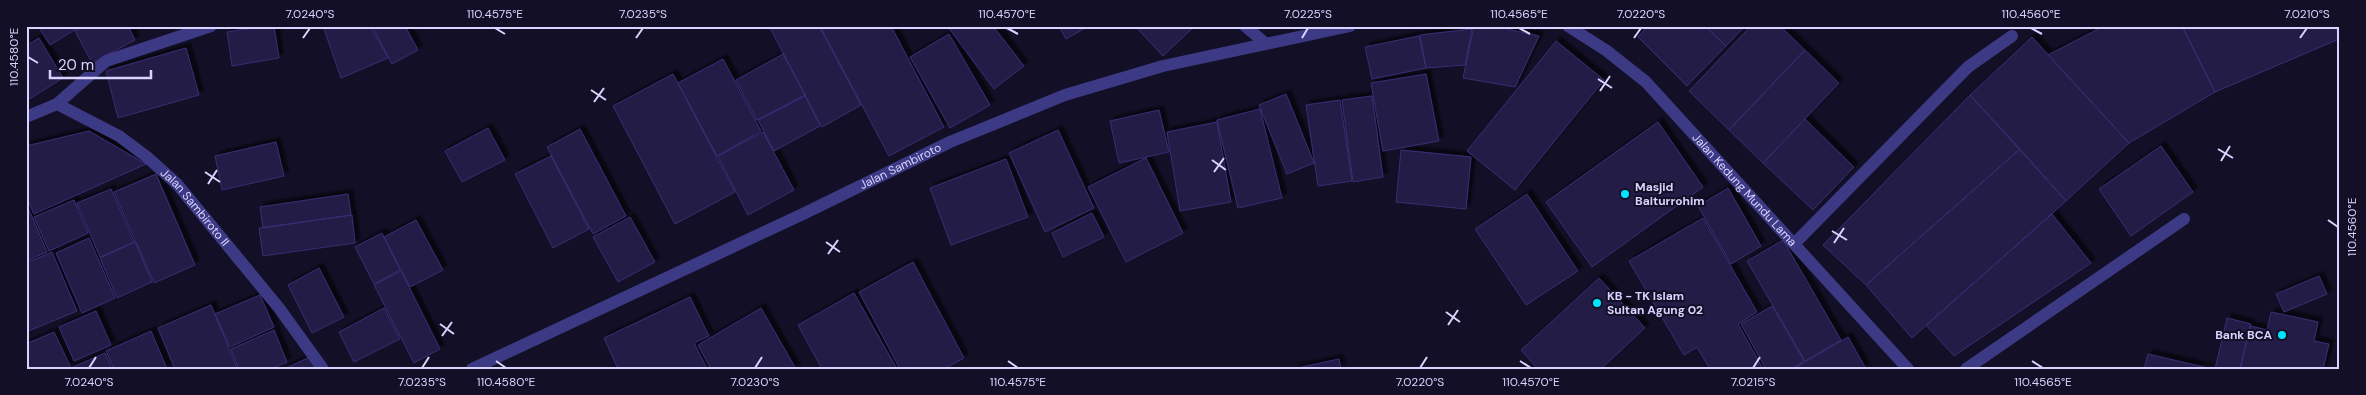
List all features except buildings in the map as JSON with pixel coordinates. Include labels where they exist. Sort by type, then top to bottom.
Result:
[{"type":"street","points":[[26,117],[57,104],[106,61],[211,26]]},
{"type":"street","points":[[1245,26],[1265,43]]},
{"type":"street","name":"Jalan Sambiroto","points":[[472,369],[805,213],[950,142],[1065,95],[1163,66],[1350,26]]},
{"type":"street","name":"Jalan Kedung Mundu Lama","points":[[1568,26],[1607,51],[1646,82],[1908,369]]},
{"type":"street","points":[[1794,244],[1968,67],[2012,36]]},
{"type":"street","name":"Jalan Sambiroto II","points":[[57,104],[119,136],[147,157],[177,184],[279,308],[323,369]]},
{"type":"street","points":[[1966,369],[2184,219]]},
{"type":"place","name":"Masjid Baiturrohim","points":[[1625,194]]},
{"type":"place","name":"KB - TK Islam Sultan Agung 02","points":[[1597,303]]},
{"type":"place","name":"Bank BCA","points":[[2282,335]]}]
